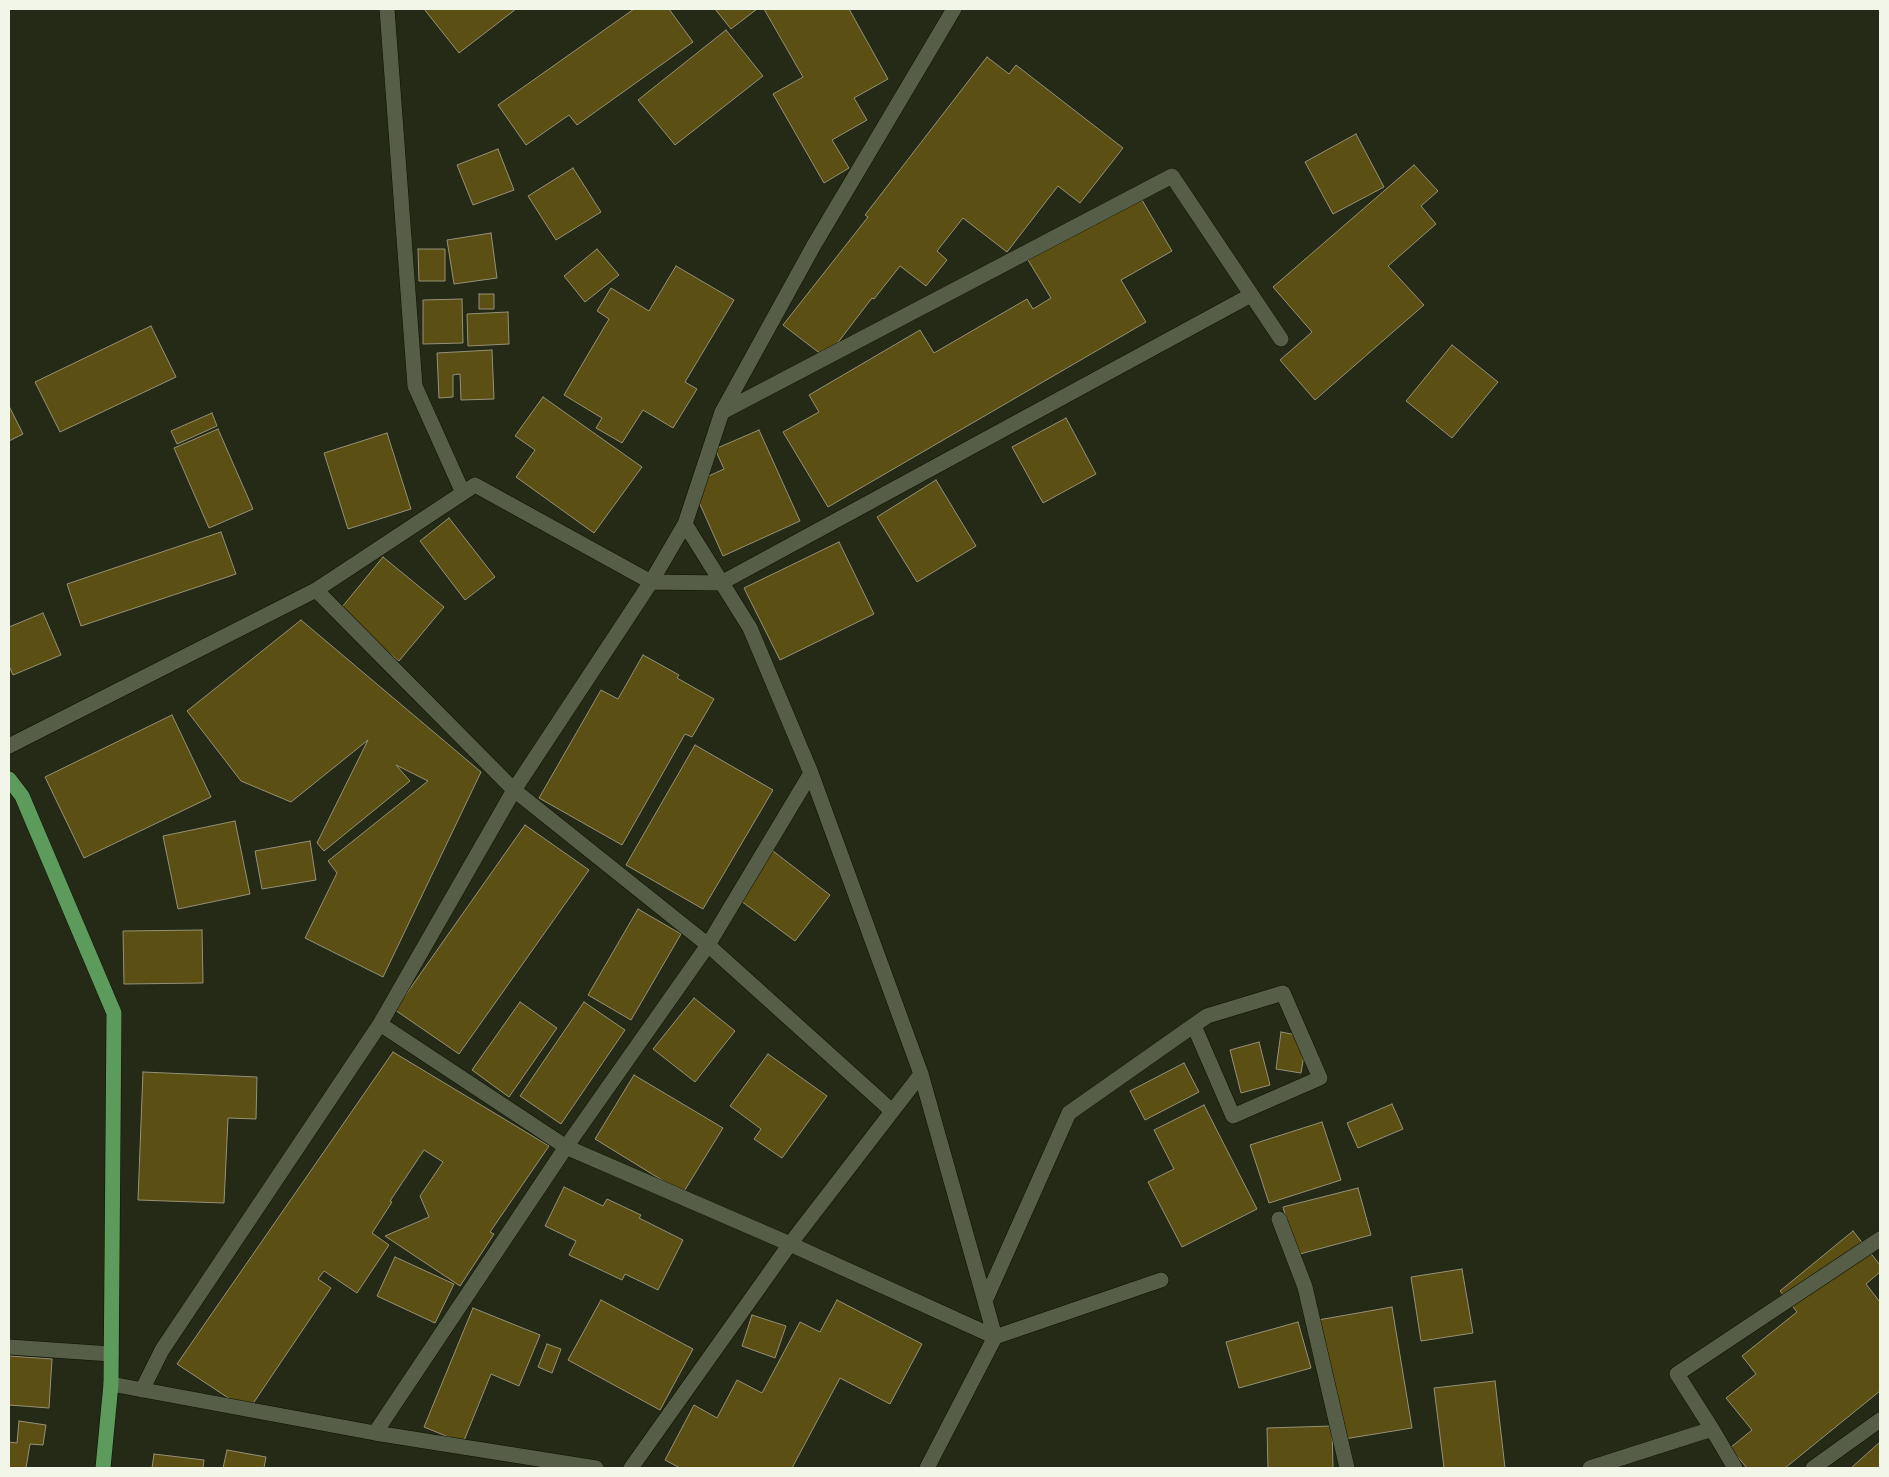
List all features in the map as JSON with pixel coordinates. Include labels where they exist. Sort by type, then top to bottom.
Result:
[{"type":"main road","points":[[9,779],[22,796],[114,1013],[111,1384],[103,1468]]},
{"type":"street","points":[[387,9],[415,386],[463,493]]},
{"type":"street","points":[[142,1390],[162,1350],[380,1024],[514,790],[651,582],[685,524],[722,412],[814,245],[954,9]]},
{"type":"street","points":[[722,412],[1172,176],[1280,339]]},
{"type":"street","points":[[9,746],[316,590],[475,485],[651,582],[721,583],[1251,295]]},
{"type":"street","points":[[685,524],[750,628],[811,773],[921,1074],[995,1337]]},
{"type":"street","points":[[316,590],[514,790],[708,945],[892,1111]]},
{"type":"street","points":[[375,1433],[566,1147],[708,945],[811,773]]},
{"type":"street","points":[[985,1301],[1069,1113],[1207,1016],[1283,993],[1320,1078],[1233,1116],[1194,1026]]},
{"type":"street","points":[[380,1024],[566,1147],[790,1244],[995,1337]]},
{"type":"street","points":[[632,1468],[790,1244],[921,1074]]},
{"type":"street","points":[[1279,1219],[1305,1287],[1347,1468]]},
{"type":"street","points":[[1735,1468],[1677,1374],[1880,1239]]},
{"type":"street","points":[[926,1468],[995,1337],[1161,1280]]},
{"type":"street","points":[[9,1347],[111,1354]]},
{"type":"street","points":[[111,1384],[375,1433],[596,1468]]},
{"type":"street","points":[[1813,1468],[1880,1420]]},
{"type":"street","points":[[1590,1468],[1712,1429]]},
{"type":"building","points":[[424,9],[516,9],[459,53]]},
{"type":"building","points":[[634,9],[669,9],[693,42],[577,125],[569,115],[526,145],[498,105]]},
{"type":"building","points":[[715,9],[757,9],[731,29]]},
{"type":"building","points":[[764,9],[849,9],[888,79],[854,98],[867,120],[832,140],[849,168],[824,183],[773,94],[803,77]]},
{"type":"building","points":[[726,30],[763,76],[675,145],[638,100]]},
{"type":"building","points":[[987,57],[1009,74],[1016,65],[1123,148],[1080,203],[1058,186],[1007,252],[963,218],[937,251],[947,260],[926,286],[900,266],[874,299],[872,298],[826,358],[783,325],[868,217],[865,215]]},
{"type":"building","points":[[1356,134],[1384,187],[1333,214],[1305,162]]},
{"type":"building","points":[[498,149],[514,190],[473,205],[457,165]]},
{"type":"building","points":[[1414,165],[1438,191],[1421,206],[1436,224],[1388,266],[1424,305],[1315,400],[1280,360],[1312,332],[1273,287]]},
{"type":"building","points":[[573,168],[601,212],[556,240],[528,196]]},
{"type":"building","points":[[1139,195],[1172,251],[1121,280],[1146,322],[828,507],[783,432],[819,412],[809,395],[920,330],[934,353],[1027,299],[1033,309],[1051,298],[1028,260]]},
{"type":"building","points":[[491,233],[497,278],[454,284],[447,240]]},
{"type":"building","points":[[418,249],[445,249],[445,281],[419,281]]},
{"type":"building","points":[[597,249],[619,275],[585,302],[564,276]]},
{"type":"building","points":[[676,266],[734,300],[685,382],[697,389],[673,428],[643,410],[622,443],[596,428],[602,418],[564,395],[609,319],[597,311],[611,288],[649,311]]},
{"type":"building","points":[[479,294],[494,294],[494,309],[479,309]]},
{"type":"building","points":[[462,299],[463,343],[423,344],[423,300]]},
{"type":"building","points":[[508,312],[509,344],[468,346],[467,314]]},
{"type":"building","points":[[151,326],[176,377],[60,432],[35,382]]},
{"type":"building","points":[[1452,345],[1498,382],[1452,438],[1406,401]]},
{"type":"building","points":[[492,350],[494,399],[461,400],[460,374],[453,375],[453,397],[439,398],[437,353]]},
{"type":"building","points":[[543,397],[642,467],[594,533],[516,477],[535,450],[515,436]]},
{"type":"building","points":[[9,406],[23,434],[9,441]]},
{"type":"building","points":[[212,413],[217,426],[177,444],[171,431]]},
{"type":"building","points":[[1066,418],[1096,474],[1043,503],[1012,447]]},
{"type":"building","points":[[218,429],[253,509],[209,528],[174,448]]},
{"type":"building","points":[[759,430],[800,521],[723,556],[691,484],[724,469],[715,449]]},
{"type":"building","points":[[387,433],[411,509],[348,529],[324,453]]},
{"type":"building","points":[[936,480],[976,546],[917,582],[877,517]]},
{"type":"building","points":[[449,518],[495,577],[465,600],[420,541]]},
{"type":"building","points":[[221,532],[236,574],[81,626],[67,584]]},
{"type":"building","points":[[839,542],[874,614],[780,660],[744,588]]},
{"type":"building","points":[[383,557],[444,607],[399,661],[338,612]]},
{"type":"building","points":[[43,613],[61,655],[13,675],[9,666],[9,627]]},
{"type":"building","points":[[301,620],[481,772],[383,977],[305,938],[337,873],[328,861],[428,781],[396,765],[410,781],[324,851],[317,843],[368,740],[291,802],[241,781],[187,711]]},
{"type":"building","points":[[643,655],[679,675],[677,678],[714,699],[692,737],[685,734],[622,845],[539,798],[601,690],[618,699]]},
{"type":"building","points":[[172,715],[211,797],[84,858],[45,777]]},
{"type":"building","points":[[695,745],[773,790],[703,909],[626,865]]},
{"type":"building","points":[[235,821],[250,894],[178,909],[163,836]]},
{"type":"building","points":[[525,825],[589,870],[459,1054],[395,1010]]},
{"type":"building","points":[[310,841],[316,880],[262,889],[255,851]]},
{"type":"building","points":[[773,851],[830,895],[795,941],[737,898]]},
{"type":"building","points":[[638,909],[681,934],[631,1020],[588,995]]},
{"type":"building","points":[[202,930],[203,983],[124,984],[123,931]]},
{"type":"building","points":[[694,998],[735,1031],[695,1082],[653,1049]]},
{"type":"building","points":[[520,1002],[557,1028],[509,1097],[472,1070]]},
{"type":"building","points":[[584,1002],[625,1030],[561,1124],[520,1096]]},
{"type":"building","points":[[1281,1032],[1307,1037],[1301,1073],[1276,1069]]},
{"type":"building","points":[[1259,1042],[1270,1085],[1241,1093],[1230,1050]]},
{"type":"building","points":[[393,1052],[549,1146],[490,1232],[494,1234],[460,1286],[385,1236],[429,1217],[420,1196],[443,1162],[424,1150],[390,1201],[392,1202],[372,1233],[389,1245],[357,1293],[324,1271],[318,1279],[331,1288],[248,1411],[177,1364]]},
{"type":"building","points":[[768,1054],[827,1096],[782,1158],[754,1139],[761,1129],[730,1106]]},
{"type":"building","points":[[1184,1063],[1199,1092],[1145,1120],[1130,1091]]},
{"type":"building","points":[[143,1072],[257,1077],[256,1119],[228,1118],[224,1203],[138,1200]]},
{"type":"building","points":[[634,1075],[723,1128],[683,1193],[595,1139]]},
{"type":"building","points":[[1392,1104],[1403,1129],[1358,1148],[1347,1123]]},
{"type":"building","points":[[1204,1105],[1257,1209],[1182,1247],[1148,1182],[1174,1169],[1154,1130]]},
{"type":"building","points":[[1322,1122],[1341,1180],[1269,1203],[1250,1145]]},
{"type":"building","points":[[564,1187],[603,1206],[607,1199],[641,1215],[639,1218],[683,1240],[658,1290],[625,1274],[622,1280],[569,1255],[576,1241],[545,1226]]},
{"type":"building","points":[[1358,1188],[1371,1235],[1296,1255],[1283,1207]]},
{"type":"building","points":[[1853,1231],[1880,1265],[1880,1272],[1866,1284],[1880,1302],[1880,1391],[1785,1468],[1747,1468],[1730,1448],[1752,1430],[1726,1398],[1756,1374],[1742,1356],[1797,1312],[1780,1291]]},
{"type":"building","points":[[395,1257],[454,1284],[435,1323],[377,1296]]},
{"type":"building","points":[[1462,1269],[1473,1333],[1421,1341],[1411,1277]]},
{"type":"building","points":[[601,1300],[693,1349],[660,1410],[568,1360]]},
{"type":"building","points":[[837,1300],[922,1344],[890,1404],[840,1378],[792,1468],[680,1468],[665,1460],[694,1405],[717,1418],[737,1380],[762,1393],[800,1322],[820,1332]]},
{"type":"building","points":[[1392,1307],[1412,1428],[1338,1440],[1318,1320]]},
{"type":"building","points":[[473,1308],[540,1335],[519,1386],[491,1374],[463,1443],[424,1427]]},
{"type":"building","points":[[752,1315],[786,1326],[775,1358],[742,1346]]},
{"type":"building","points":[[1298,1322],[1311,1368],[1239,1388],[1226,1342]]},
{"type":"building","points":[[547,1344],[561,1349],[552,1373],[538,1367]]},
{"type":"building","points":[[9,1356],[52,1359],[49,1408],[9,1405]]},
{"type":"building","points":[[1495,1381],[1505,1468],[1444,1468],[1434,1388]]},
{"type":"building","points":[[19,1421],[46,1425],[43,1445],[30,1444],[26,1468],[9,1468],[9,1442],[17,1443]]},
{"type":"building","points":[[1332,1426],[1333,1468],[1268,1468],[1267,1428]]},
{"type":"building","points":[[1880,1442],[1880,1468],[1851,1468]]},
{"type":"building","points":[[227,1450],[266,1457],[264,1468],[223,1468]]},
{"type":"building","points":[[154,1454],[204,1460],[203,1468],[152,1468]]}]
